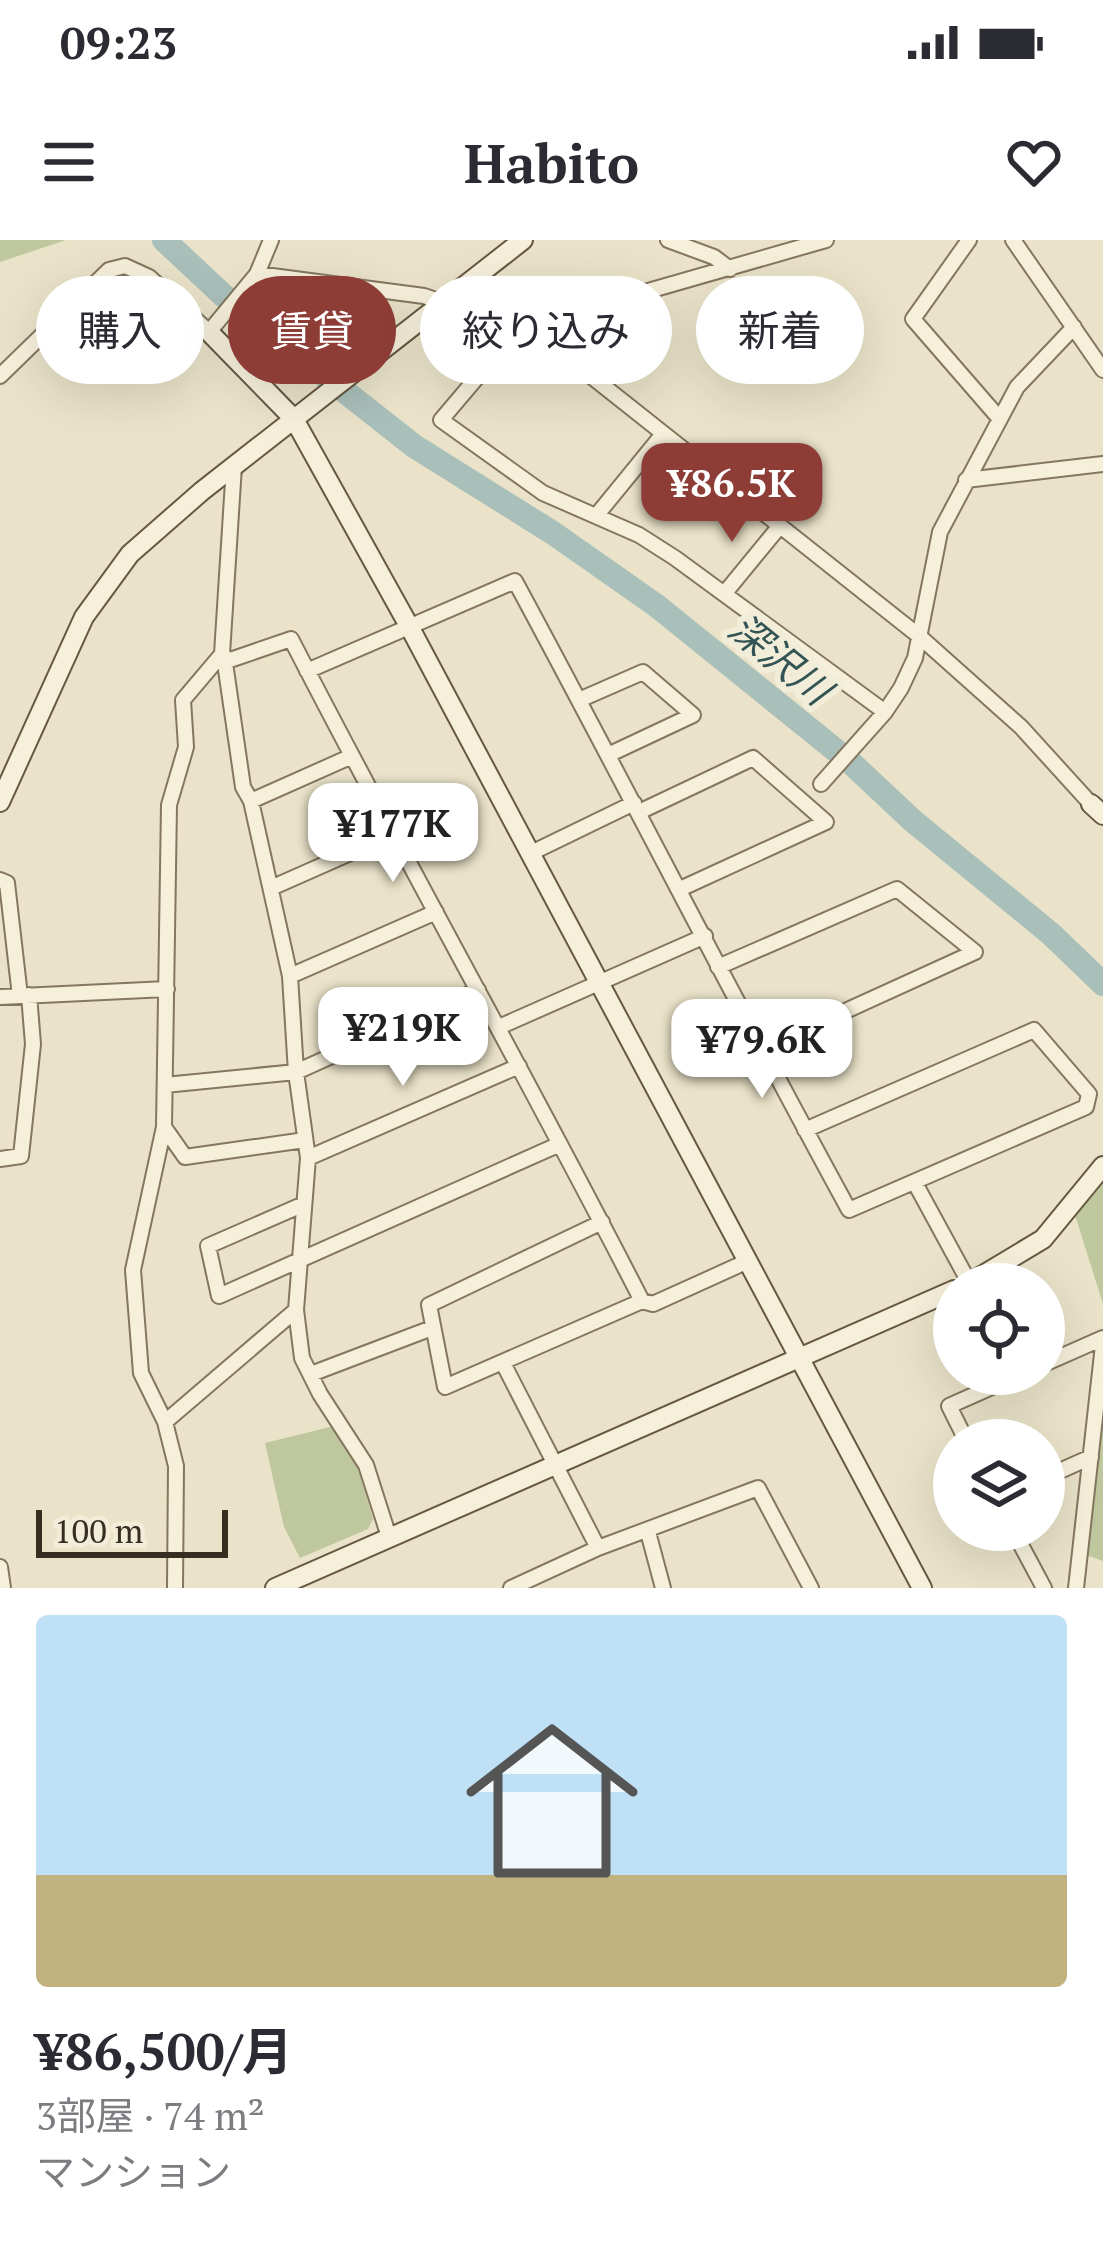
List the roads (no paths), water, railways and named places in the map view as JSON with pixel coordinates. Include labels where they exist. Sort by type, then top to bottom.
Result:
[{"type":"street","points":[[209,332],[257,274],[271,240]]},
{"type":"street","points":[[477,276],[523,240]]},
{"type":"street","points":[[668,240],[714,256],[730,269]]},
{"type":"street","points":[[672,285],[826,240]]},
{"type":"street","points":[[969,240],[913,319],[999,418]]},
{"type":"street","points":[[1013,240],[1103,370]]},
{"type":"street","points":[[0,376],[93,284],[125,266],[149,277],[294,419],[922,1588]]},
{"type":"street","points":[[257,274],[420,295]]},
{"type":"street","points":[[0,802],[84,617],[103,587],[160,524],[420,320]]},
{"type":"street","points":[[821,784],[885,712],[915,658],[940,532],[999,418],[1017,387],[1074,327]]},
{"type":"street","points":[[472,384],[441,420],[543,493],[639,535],[885,712]]},
{"type":"street","points":[[601,384],[919,636],[1022,727],[1097,809]]},
{"type":"street","points":[[596,516],[663,434]]},
{"type":"street","points":[[966,480],[1103,464]]},
{"type":"street","points":[[234,466],[225,658],[243,787],[251,800],[290,976],[308,1158],[296,1310],[302,1358],[366,1466],[388,1537]]},
{"type":"street","points":[[724,594],[778,527]]},
{"type":"street","points":[[308,671],[515,581],[718,967],[805,1130],[849,1210],[1086,1107],[1089,1094],[1034,1030],[805,1130]]},
{"type":"street","points":[[175,1588],[176,1466],[165,1422],[141,1372],[133,1270],[164,1127],[169,805],[186,747],[183,700],[225,658],[291,639],[642,1301]]},
{"type":"street","points":[[579,700],[643,672],[693,715],[608,754]]},
{"type":"street","points":[[251,800],[352,756]]},
{"type":"street","points":[[529,854],[753,758],[826,822],[680,889]]},
{"type":"street","points":[[271,888],[393,834]]},
{"type":"street","points":[[0,880],[7,884],[33,1044],[22,1156],[0,1160]]},
{"type":"street","points":[[718,967],[897,889],[976,952],[762,1049]]},
{"type":"street","points":[[290,976],[436,912]]},
{"type":"street","points":[[499,1027],[705,936]]},
{"type":"street","points":[[0,997],[167,989]]},
{"type":"street","points":[[165,1085],[296,1072],[478,990]]},
{"type":"street","points":[[308,1158],[519,1066]]},
{"type":"street","points":[[164,1127],[185,1157],[305,1140]]},
{"type":"street","points":[[304,1204],[208,1246],[219,1296],[560,1144]]},
{"type":"street","points":[[1004,1263],[1043,1239],[1103,1166]]},
{"type":"street","points":[[915,1183],[958,1263]]},
{"type":"street","points":[[602,1222],[429,1305],[445,1388],[642,1301],[652,1304],[748,1261]]},
{"type":"street","points":[[274,1588],[933,1299]]},
{"type":"street","points":[[165,1422],[296,1310]]},
{"type":"street","points":[[311,1375],[432,1328]]},
{"type":"street","points":[[1065,1356],[1103,1342],[1076,1588]]},
{"type":"street","points":[[503,1363],[598,1548]]},
{"type":"street","points":[[956,1419],[949,1406],[973,1395]]},
{"type":"street","points":[[1065,1469],[1091,1457]]},
{"type":"street","points":[[511,1588],[598,1548],[758,1488],[810,1588]]},
{"type":"street","points":[[648,1532],[663,1588]]},
{"type":"street","points":[[1024,1551],[1044,1588]]},
{"type":"street","points":[[0,1567],[3,1588]]},
{"type":"waterway","name":"深沢川","points":[[164,240],[224,296],[414,446],[553,533],[657,606],[849,761],[1103,984]]}]
